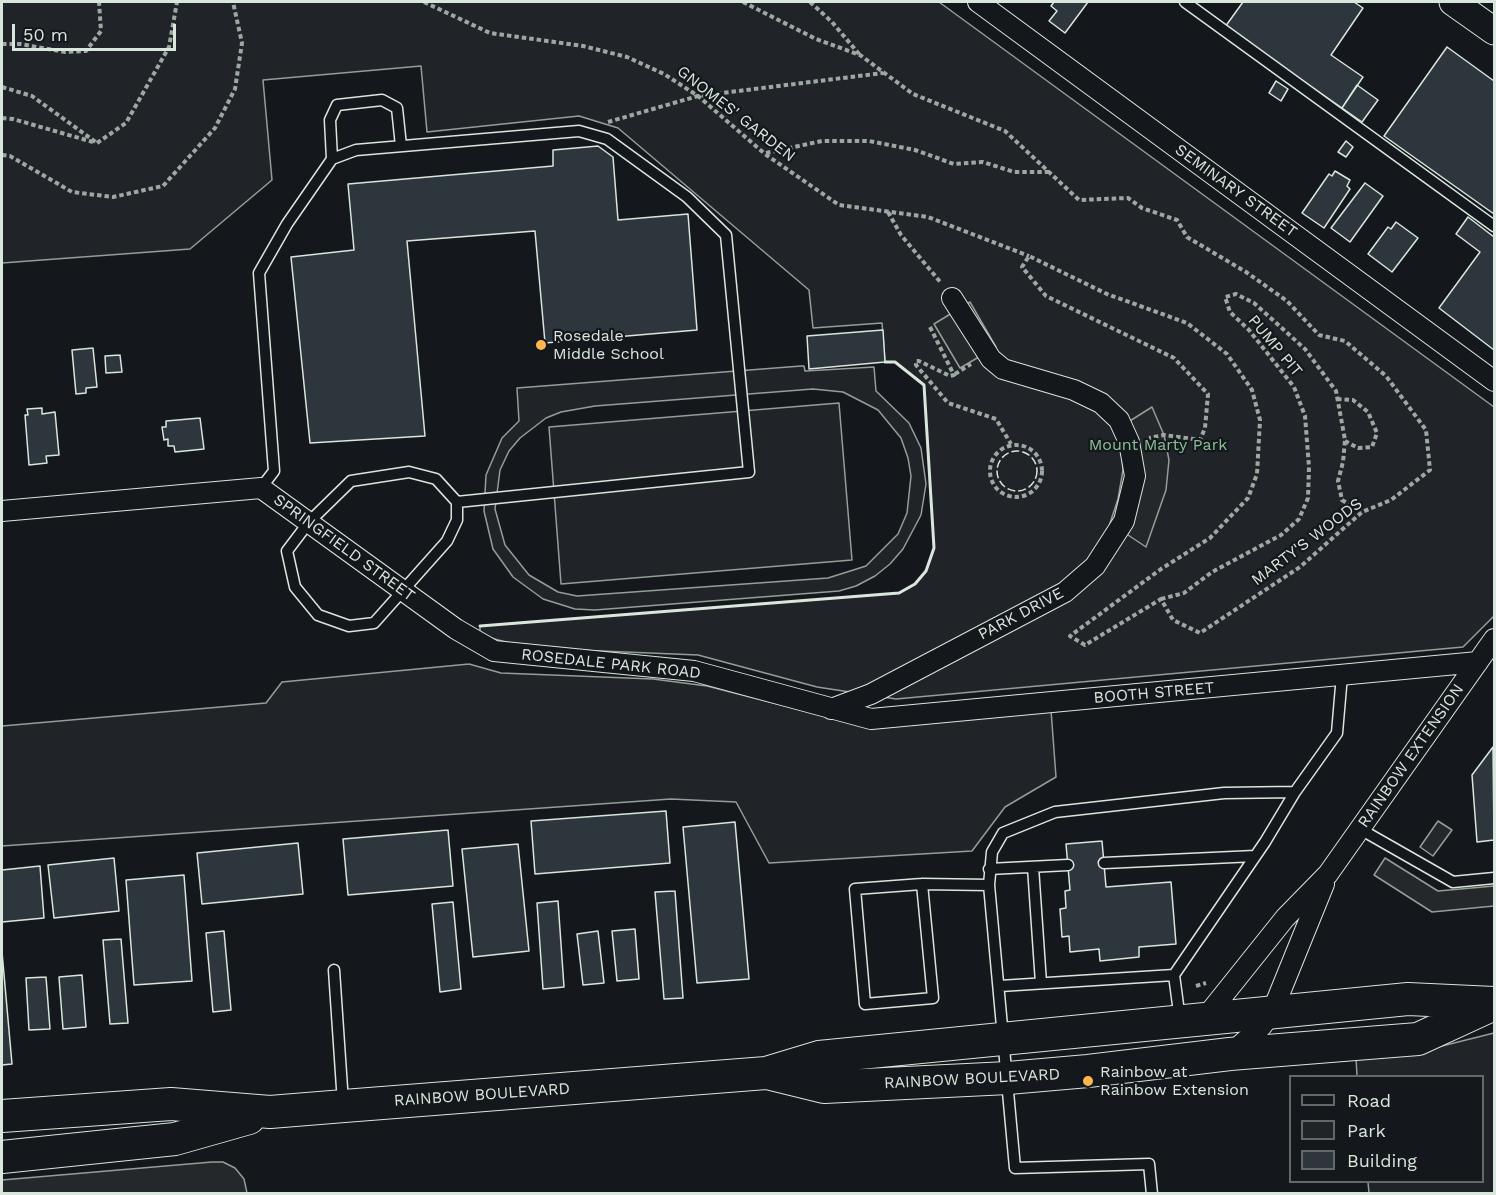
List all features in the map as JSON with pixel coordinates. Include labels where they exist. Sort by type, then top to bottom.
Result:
[{"type":"main road","points":[[1453,2],[1494,31]]},
{"type":"main road","name":"RAINBOW BOULEVARD","points":[[2,1116],[171,1104],[270,1112],[766,1073],[819,1057],[1408,999],[1494,1003]]},
{"type":"main road","name":"RAINBOW BOULEVARD","points":[[766,1073],[824,1087],[1008,1078],[1230,1054],[1418,1039],[1494,1003]]},
{"type":"main road","name":"RAINBOW BOULEVARD","points":[[2,1157],[175,1139],[270,1112]]},
{"type":"street","name":"SEMINARY STREET","points":[[978,2],[999,8],[1494,381]]},
{"type":"street","name":"PARK DRIVE","points":[[831,709],[871,694],[1065,592],[1095,566],[1124,521],[1135,476],[1129,442],[1119,420],[1101,404],[1074,390],[1003,369],[991,359],[952,298]]},
{"type":"street","name":"SPRINGFIELD STREET","points":[[2,510],[261,488],[456,629],[494,651]]},
{"type":"street","name":"RAINBOW EXTENSION","points":[[1193,1019],[1328,874],[1494,639]]},
{"type":"street","name":"ROSEDALE PARK ROAD","points":[[494,651],[694,671],[831,709]]},
{"type":"street","name":"BOOTH STREET","points":[[831,709],[871,719],[1478,662]]},
{"type":"street","name":"RAINBOW EXTENSION","points":[[1230,1054],[1261,1028],[1272,1012],[1328,874]]},
{"type":"lane","points":[[1185,2],[1494,226]]},
{"type":"lane","points":[[332,159],[330,120],[337,105],[382,99],[397,108],[401,146]]},
{"type":"lane","points":[[261,488],[274,471],[260,273],[287,224],[332,159],[356,150],[579,131],[607,139],[687,197],[726,235],[749,472],[457,502]]},
{"type":"lane","points":[[409,472],[436,479],[457,502],[458,520],[447,541],[374,623],[349,626],[318,615],[295,587],[287,551],[309,522],[351,482],[377,475],[409,472]]},
{"type":"lane","points":[[1174,975],[1255,856],[1294,792],[1337,733],[1342,675]]},
{"type":"lane","points":[[1152,1194],[1149,1164],[1015,1168],[989,885],[992,852],[1003,833],[1055,812],[1224,793],[1294,792]]},
{"type":"lane","points":[[1360,829],[1453,882],[1494,878]]},
{"type":"lane","points":[[1104,863],[1255,856]]},
{"type":"lane","points":[[989,869],[1068,865]]},
{"type":"lane","points":[[1033,867],[1041,983]]},
{"type":"lane","points":[[922,884],[933,998],[865,1004],[855,890],[922,884],[989,885]]},
{"type":"lane","points":[[334,970],[344,1106]]},
{"type":"lane","points":[[1000,987],[1174,975]]},
{"type":"lane","points":[[1174,975],[1193,1019]]},
{"type":"path","points":[[2,44],[20,44],[65,52],[86,51],[101,31],[99,2]]},
{"type":"path","points":[[97,143],[126,123],[169,47],[177,2]]},
{"type":"path","points":[[2,155],[10,156],[72,192],[112,197],[163,186],[215,128],[235,89],[242,43],[233,2]]},
{"type":"path","name":"GNOMES' GARDEN","points":[[424,2],[490,33],[583,46],[627,57],[664,74],[698,96],[765,154],[838,205],[928,217],[1029,256]]},
{"type":"path","name":"MARTY'S WOODS","points":[[743,2],[816,39],[860,55],[913,94],[1005,132],[1079,200],[1128,198],[1142,208],[1176,220],[1187,237],[1246,272],[1287,301],[1319,335],[1344,341],[1386,376],[1426,430],[1430,470],[1391,500],[1362,512],[1300,567],[1200,633],[1173,620],[1161,599]]},
{"type":"path","points":[[810,2],[832,22],[860,55]]},
{"type":"path","points":[[579,131],[698,96],[884,73]]},
{"type":"path","points":[[2,87],[32,96],[97,143]]},
{"type":"path","points":[[2,118],[13,119],[97,143]]},
{"type":"path","points":[[765,154],[822,141],[868,141],[915,150],[954,164],[984,162],[1014,172],[1050,171]]},
{"type":"path","points":[[888,212],[902,235],[952,298]]},
{"type":"path","points":[[1129,442],[1164,435],[1200,440],[1205,428],[1208,394],[1174,358],[1046,296],[1022,267],[1029,256],[1107,294],[1187,323],[1227,354],[1252,390],[1260,420],[1257,474],[1248,498],[1210,538],[1161,569],[1070,636],[1085,645],[1161,599]]},
{"type":"path","name":"PUMP PIT","points":[[1161,599],[1184,593],[1212,573],[1281,535],[1299,519],[1308,498],[1309,467],[1305,416],[1294,387],[1249,330],[1230,312],[1225,297],[1236,294],[1254,303],[1305,349],[1336,391],[1345,440],[1338,481],[1342,500],[1362,512]]},
{"type":"path","points":[[930,327],[954,375],[950,376],[919,361],[916,361],[916,365],[948,403],[996,419],[1011,444],[1028,447],[1040,460],[1042,471],[1040,483],[1032,492],[1021,497],[1009,496],[998,491],[991,481],[989,470],[992,458],[1000,449],[1011,444]]},
{"type":"path","points":[[1337,399],[1353,400],[1368,412],[1377,433],[1372,447],[1358,448],[1345,440]]},
{"type":"green space","name":"Mount Marty Park","points":[[2,2],[939,2],[1494,407],[1494,616],[1463,647],[896,699],[817,687],[698,655],[528,648],[480,635],[480,626],[899,593],[915,584],[926,571],[934,548],[924,385],[895,362],[885,362],[882,323],[813,328],[809,290],[618,128],[579,116],[427,132],[421,66],[263,80],[272,180],[190,249],[2,263]]},
{"type":"green space","points":[[801,366],[804,366],[805,371],[874,367],[876,391],[909,423],[921,448],[926,484],[921,515],[903,549],[890,564],[875,576],[856,586],[839,591],[595,610],[575,609],[543,599],[513,577],[493,549],[484,511],[486,475],[502,438],[519,421],[517,388]],"holes":[[[813,389],[843,392],[878,410],[901,438],[911,476],[907,513],[898,534],[866,566],[828,578],[577,596],[558,592],[529,575],[505,545],[495,509],[500,470],[509,451],[520,438],[546,418],[561,412],[595,406]]]},
{"type":"green space","points":[[839,403],[852,560],[561,584],[549,427]]},
{"type":"green space","points":[[469,664],[501,673],[653,679],[707,686],[871,728],[1051,710],[1056,777],[1005,807],[972,851],[769,863],[736,802],[671,799],[2,846],[2,726],[266,703],[282,682]]},
{"type":"green space","points":[[1494,1033],[1494,1193],[1369,1193],[1368,1183],[1484,1183],[1484,1075],[1357,1075],[1356,1058],[1430,1049]]},
{"type":"shaded area","points":[[970,302],[996,347],[960,368],[934,324]]},
{"type":"shaded area","points":[[1152,407],[1164,435],[1169,460],[1166,490],[1146,547],[1110,523],[1118,499],[1123,470],[1121,448],[1114,431]]},
{"type":"shaded area","points":[[1438,821],[1452,830],[1433,856],[1420,847]]},
{"type":"shaded area","points":[[1385,858],[1438,891],[1494,886],[1494,906],[1432,912],[1374,875]]},
{"type":"shaded area","points":[[223,1162],[235,1168],[244,1179],[247,1193],[2,1193],[2,1180]]},
{"type":"building","points":[[1054,2],[1088,2],[1065,33],[1049,21],[1057,11],[1051,6]]},
{"type":"building","points":[[1243,2],[1354,2],[1363,8],[1331,55],[1363,77],[1342,108],[1225,27]]},
{"type":"building","points":[[1447,47],[1494,81],[1494,214],[1384,136]]},
{"type":"building","points":[[1276,81],[1288,89],[1281,101],[1269,93]]},
{"type":"building","points":[[1357,85],[1378,100],[1362,122],[1342,108]]},
{"type":"building","points":[[1346,141],[1353,147],[1346,157],[1338,152]]},
{"type":"building","name":"Rosedale Middle School","points":[[598,146],[613,157],[618,220],[688,214],[697,330],[545,343],[535,231],[407,241],[425,436],[310,443],[291,257],[354,250],[348,184],[553,166],[553,150]]},
{"type":"building","points":[[1335,171],[1350,180],[1347,186],[1350,189],[1324,228],[1302,213],[1329,174],[1332,176]]},
{"type":"building","points":[[1365,183],[1383,196],[1350,242],[1331,228]]},
{"type":"building","points":[[1468,217],[1494,237],[1494,350],[1439,308],[1480,252],[1456,234]]},
{"type":"building","points":[[1396,222],[1418,238],[1392,272],[1368,254],[1388,227],[1391,229]]},
{"type":"building","points":[[883,330],[885,362],[809,369],[807,336]]},
{"type":"building","points":[[93,348],[97,387],[86,388],[86,393],[76,394],[72,350]]},
{"type":"building","points":[[120,355],[122,372],[106,373],[105,356]]},
{"type":"building","points":[[42,408],[42,414],[55,412],[59,455],[46,456],[47,463],[29,465],[25,415],[28,415],[27,409]]},
{"type":"building","points":[[200,418],[204,449],[175,452],[174,446],[168,446],[168,439],[164,440],[162,427],[166,427],[166,421]]},
{"type":"building","points":[[1493,747],[1494,840],[1477,842],[1472,775]]},
{"type":"building","points":[[666,811],[670,863],[535,874],[531,821]]},
{"type":"building","points":[[735,822],[749,979],[697,983],[683,827]]},
{"type":"building","points":[[448,830],[453,886],[348,895],[343,839]]},
{"type":"building","points":[[1102,841],[1106,887],[1171,882],[1176,944],[1139,947],[1139,957],[1100,961],[1099,949],[1070,952],[1069,936],[1062,937],[1060,909],[1066,908],[1065,891],[1070,890],[1066,844]]},
{"type":"building","points":[[298,843],[303,894],[202,904],[197,853]]},
{"type":"building","points":[[518,844],[529,951],[473,957],[462,849]]},
{"type":"building","points":[[114,858],[119,911],[54,918],[48,865]]},
{"type":"building","points":[[40,866],[44,918],[2,922],[2,870]]},
{"type":"building","points":[[184,875],[192,981],[134,985],[126,880]]},
{"type":"building","points":[[675,891],[683,998],[664,999],[655,892]]},
{"type":"building","points":[[558,901],[564,987],[543,989],[537,903]]},
{"type":"building","points":[[453,902],[461,989],[440,992],[432,904]]},
{"type":"building","points":[[635,929],[639,979],[617,981],[612,931]]},
{"type":"building","points":[[224,931],[231,1010],[213,1012],[206,933]]},
{"type":"building","points":[[598,931],[604,983],[583,985],[577,934]]},
{"type":"building","points":[[121,939],[128,1023],[110,1024],[103,940]]},
{"type":"building","points":[[2,952],[12,1064],[2,1065]]},
{"type":"building","points":[[82,975],[86,1027],[63,1029],[59,977]]},
{"type":"building","points":[[46,977],[50,1029],[29,1030],[26,978]]},
{"type":"fence","points":[[1017,451],[1031,457],[1037,471],[1031,485],[1017,491],[1003,485],[997,471],[1003,457],[1017,451]]},
{"type":"wall","points":[[480,626],[899,593],[915,584],[926,571],[934,548],[924,385],[895,362],[885,362]]},
{"type":"place","name":"Rosedale Middle School","points":[[541,345]]},
{"type":"place","name":"Rainbow at Rainbow Extension","points":[[1088,1081]]}]
